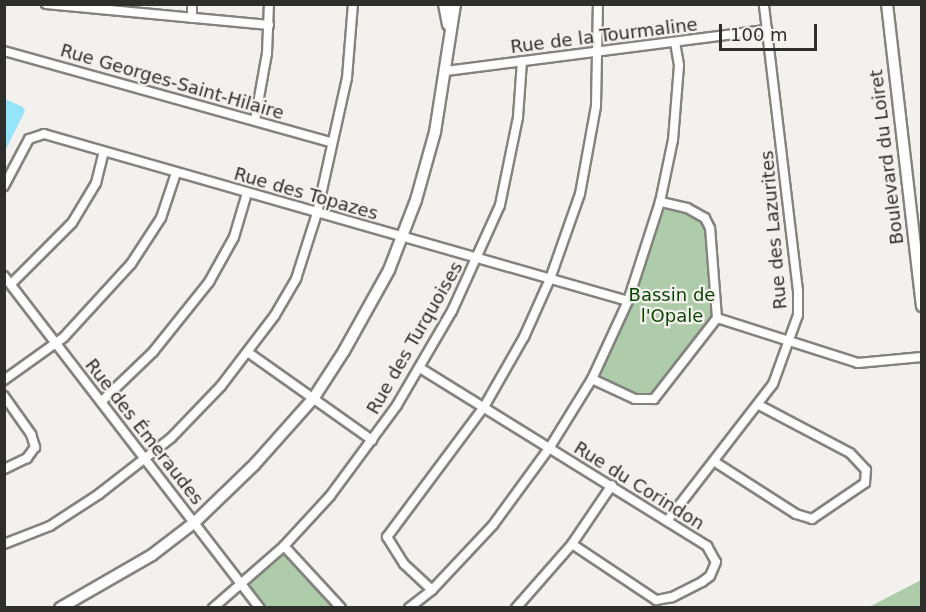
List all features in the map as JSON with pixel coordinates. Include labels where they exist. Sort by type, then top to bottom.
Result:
[{"type":"street","points":[[46,4],[116,7],[192,18],[269,25]]},
{"type":"street","points":[[192,4],[192,18]]},
{"type":"street","points":[[255,120],[269,25],[269,4]]},
{"type":"street","points":[[4,544],[50,526],[145,458],[191,418],[249,353],[296,279],[317,213],[330,142],[347,78],[353,4]]},
{"type":"street","points":[[444,4],[449,29]]},
{"type":"street","points":[[60,608],[152,555],[195,522],[255,464],[313,399],[366,315],[403,237],[428,159],[446,71],[449,29],[455,4]]},
{"type":"street","points":[[432,590],[404,564],[387,537],[484,407],[524,337],[550,279],[580,194],[596,106],[599,51],[598,4]]},
{"type":"street","name":"Rue des Lazurites","points":[[667,521],[715,462],[773,384],[798,315],[798,291],[764,4]]},
{"type":"street","name":"Boulevard du Loiret","points":[[887,4],[921,306]]},
{"type":"street","name":"Rue de la Tourmaline","points":[[446,71],[767,30]]},
{"type":"street","points":[[409,608],[432,590],[493,525],[550,447],[592,379],[628,301],[660,202],[673,140],[679,65],[675,42]]},
{"type":"street","name":"Rue Georges-Saint-Hilaire","points":[[4,51],[330,142]]},
{"type":"street","name":"Rue des Turquoises","points":[[213,608],[284,546],[372,440],[420,368],[478,257],[500,205],[512,156],[522,61]]},
{"type":"street","name":"Rue des Topazes","points":[[4,186],[25,144],[35,134],[628,301]]},
{"type":"street","points":[[11,284],[72,223],[96,183],[104,152]]},
{"type":"street","points":[[4,380],[56,343],[95,308],[131,264],[160,218],[176,173]]},
{"type":"street","points":[[102,401],[153,352],[208,282],[234,237],[247,193]]},
{"type":"street","points":[[592,379],[635,399],[654,399],[717,318],[710,228],[705,218],[687,208],[660,202]]},
{"type":"street","name":"Rue des Émeraudes","points":[[4,276],[260,608]]},
{"type":"street","points":[[717,318],[858,363],[921,357]]},
{"type":"street","points":[[249,353],[372,440]]},
{"type":"street","name":"Rue du Corindon","points":[[420,368],[707,546],[716,562],[710,576],[664,600],[649,597],[572,544]]},
{"type":"street","points":[[4,396],[31,434],[35,447],[27,458],[4,469]]},
{"type":"street","points":[[715,462],[796,514],[812,519],[865,483],[866,470],[850,453],[759,405]]},
{"type":"street","points":[[516,608],[572,544],[612,485]]},
{"type":"street","points":[[284,546],[340,608]]},
{"type":"green space","name":"Bassin de l'Opale","points":[[660,202],[705,218],[710,228],[717,318],[648,401],[592,379],[628,301]]},
{"type":"green space","points":[[284,546],[340,607],[260,607],[242,583]]},
{"type":"green space","points":[[921,580],[921,607],[869,607]]},
{"type":"water","points":[[5,99],[23,107],[25,111],[5,151]]}]
